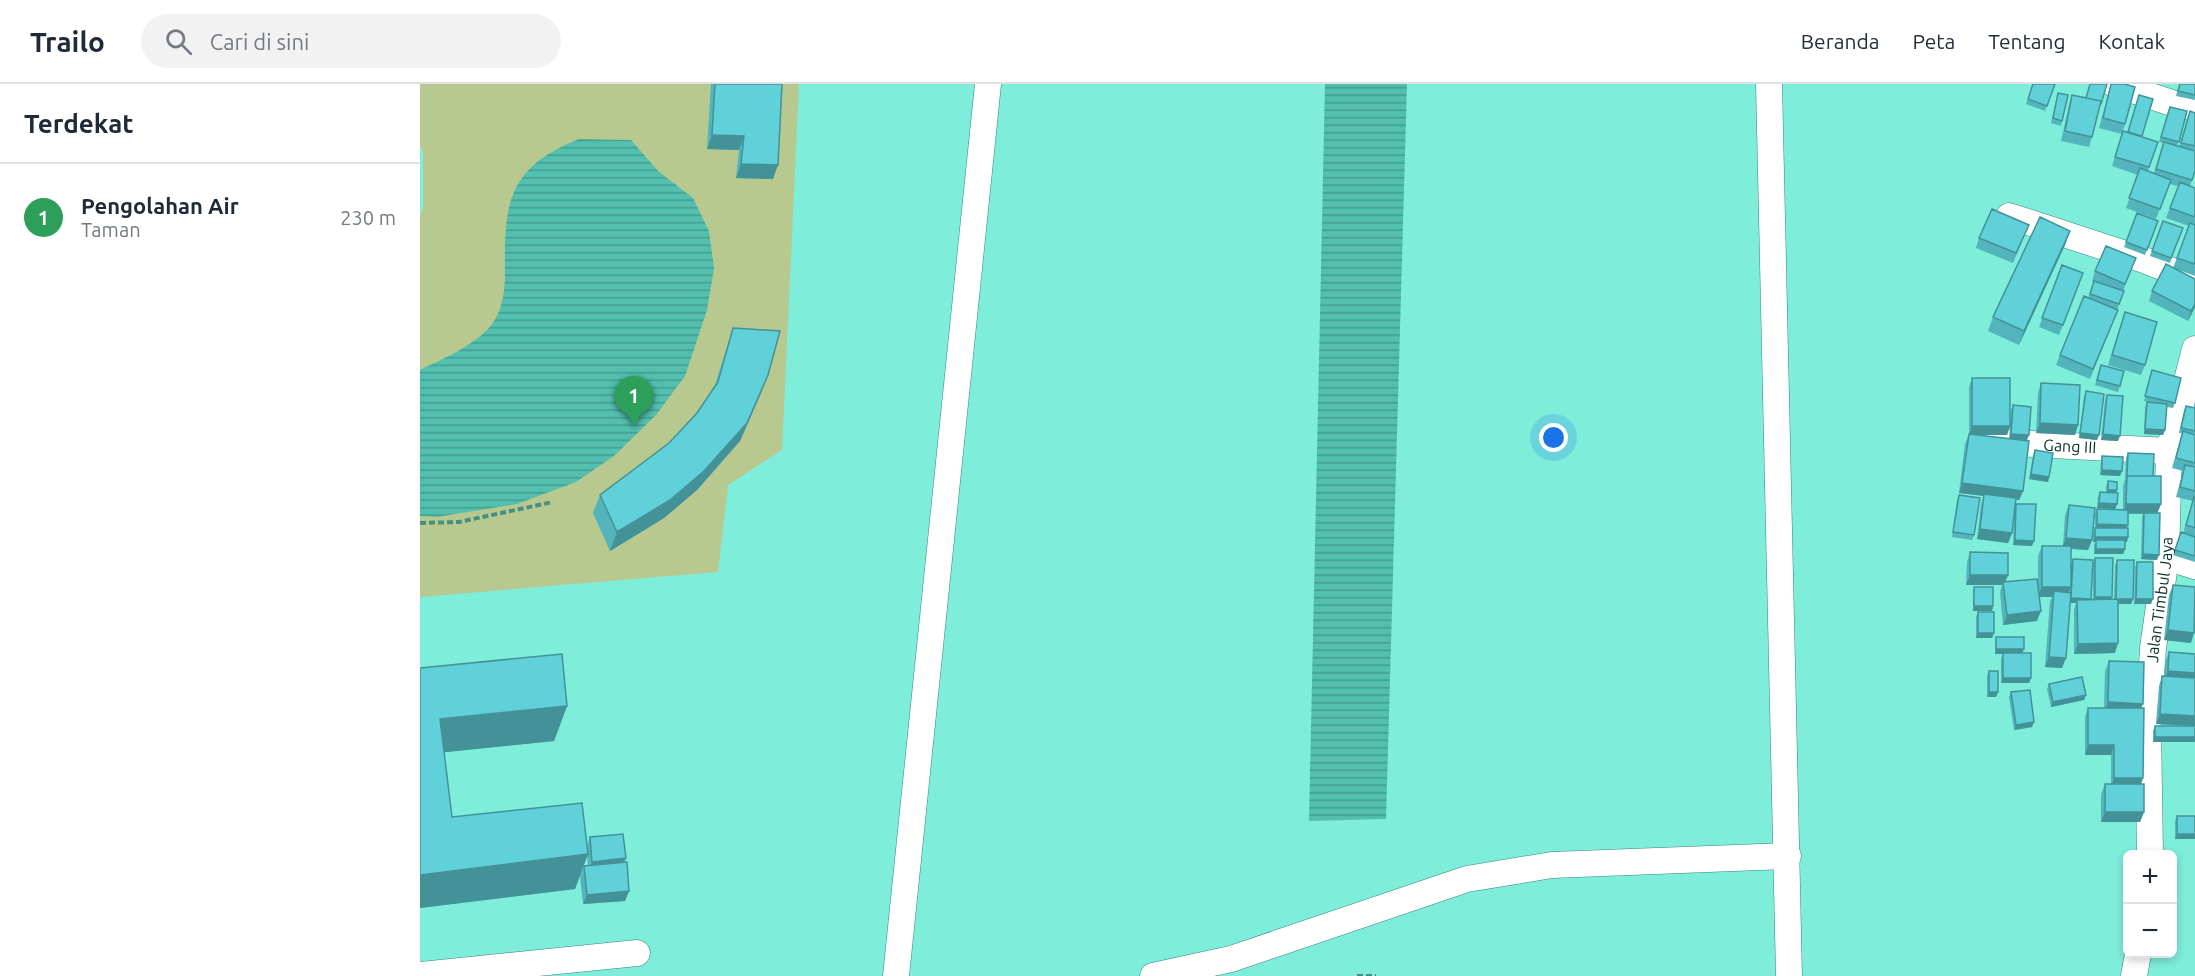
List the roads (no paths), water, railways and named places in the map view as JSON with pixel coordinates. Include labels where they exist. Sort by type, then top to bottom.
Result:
[{"type":"street","points":[[896,976],[988,84]]},
{"type":"street","points":[[1769,84],[1789,976]]},
{"type":"street","points":[[2114,84],[2178,105],[2195,107]]},
{"type":"street","points":[[2009,216],[2144,260],[2195,280]]},
{"type":"street","name":"Jalan Timbul Jaya","points":[[2150,850],[2148,726],[2153,648],[2179,442],[2195,349]]},
{"type":"street","name":"Gang III","points":[[1970,441],[2179,442]]},
{"type":"street","points":[[2166,556],[2195,566]]},
{"type":"street","points":[[1153,976],[1231,959],[1467,879],[1552,865],[1788,856]]},
{"type":"street","points":[[420,975],[541,969],[637,953]]},
{"type":"street","points":[[2134,976],[2137,958]]},
{"type":"water","points":[[1325,84],[1407,84],[1386,819],[1309,821]]},
{"type":"water","points":[[579,139],[631,140],[658,171],[693,198],[709,231],[714,268],[707,310],[685,376],[656,415],[614,456],[576,482],[517,504],[437,517],[420,516],[420,370],[464,348],[487,330],[497,317],[504,294],[506,224],[515,189],[538,162]]},
{"type":"place","name":"Pengolahan Air","points":[[634,426]]}]
